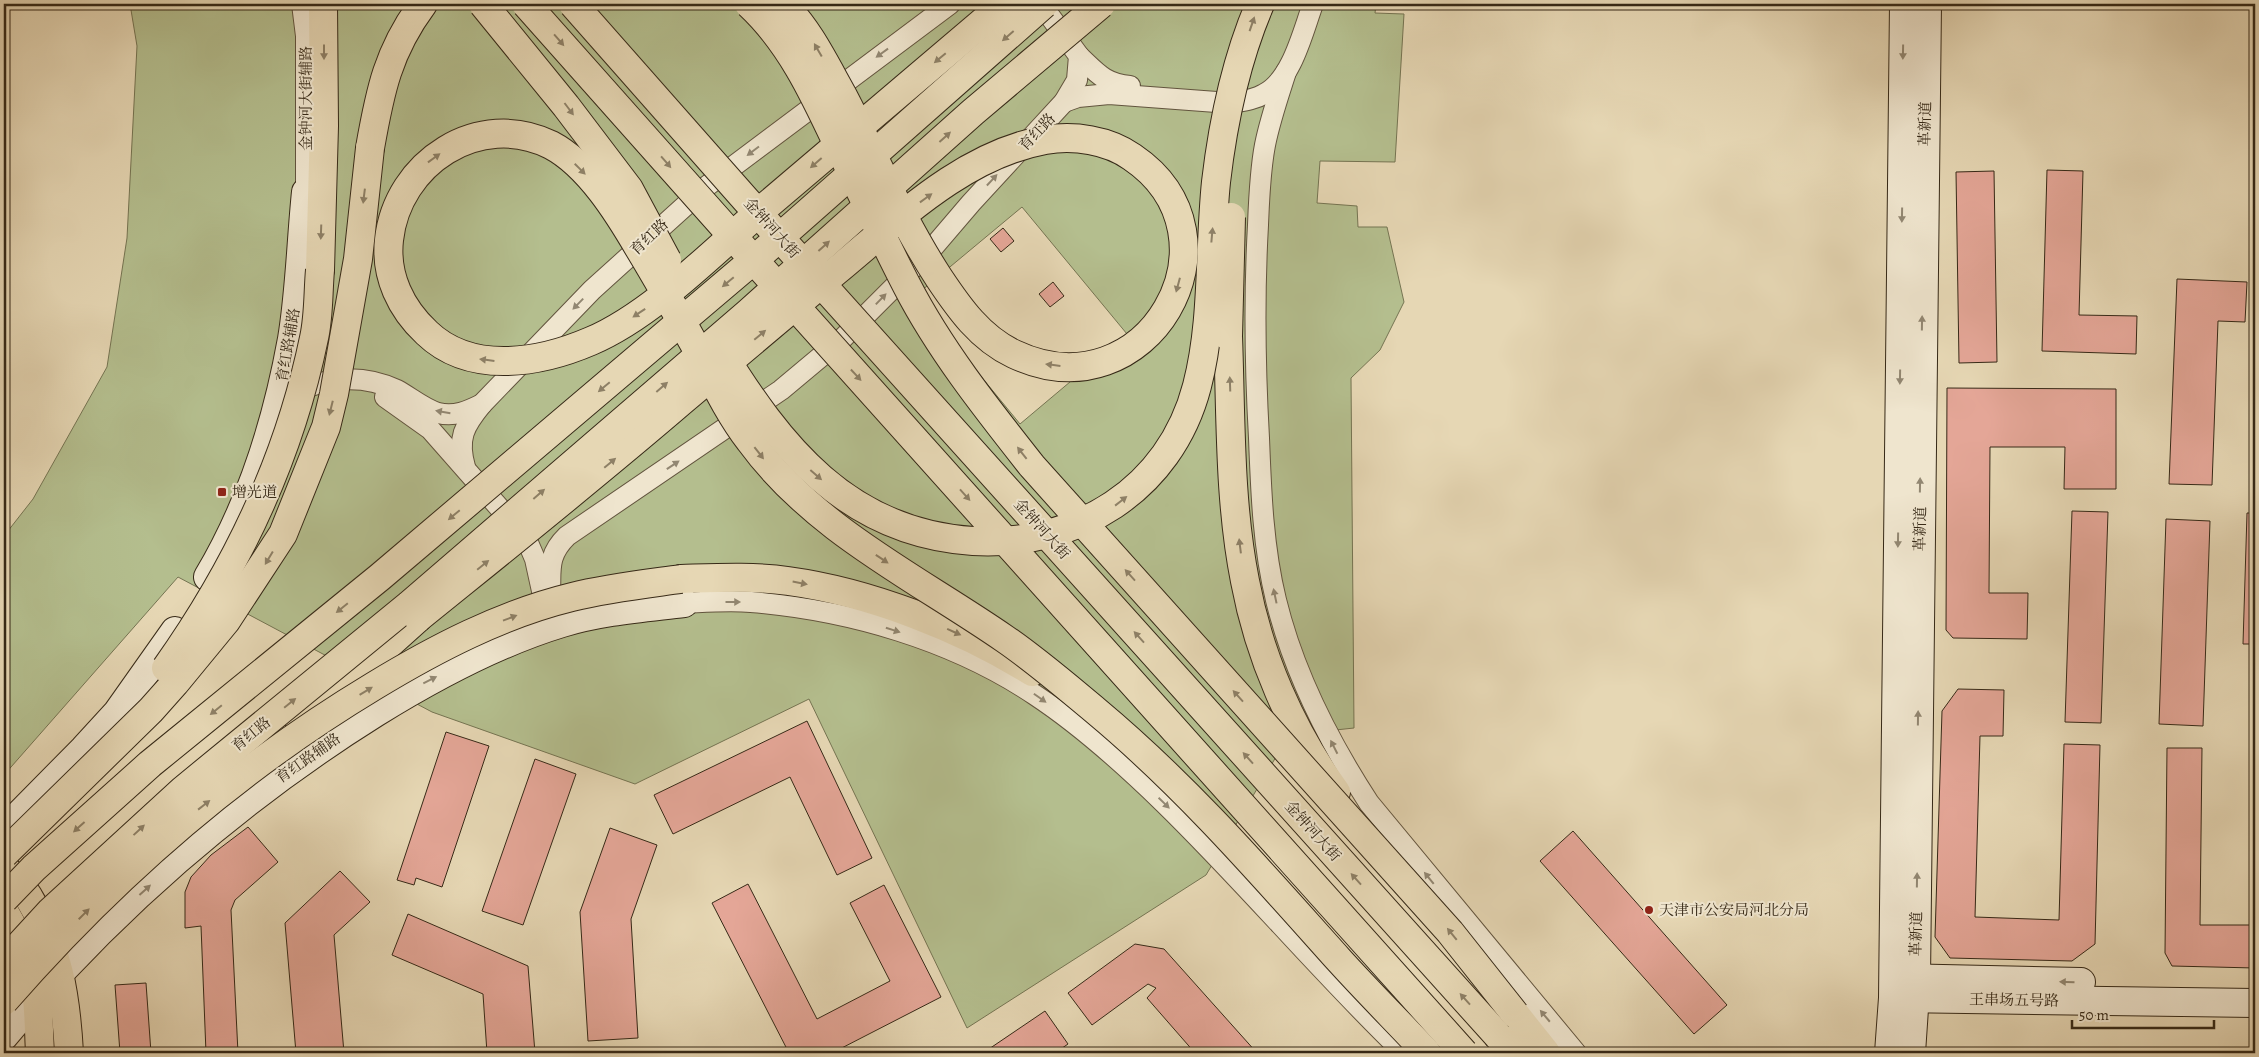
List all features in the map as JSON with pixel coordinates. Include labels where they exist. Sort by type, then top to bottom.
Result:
[{"type":"main road","points":[[4,854],[15,831],[145,699],[190,634],[225,576],[276,471],[296,409],[315,336],[320,270],[324,126],[324,4]]},
{"type":"main road","points":[[15,831],[140,722],[226,621],[284,534],[326,428],[334,394],[358,259],[370,148],[379,97],[391,60],[405,28],[423,4]]},
{"type":"main road","points":[[483,4],[566,106],[629,190],[681,287],[739,380],[774,431],[806,466],[829,486],[882,517],[931,534],[970,541],[1040,537],[1094,518],[1116,505],[1138,487],[1156,467],[1189,413],[1198,385],[1204,349],[1211,240],[1222,143],[1237,73],[1260,4]]},
{"type":"main road","points":[[526,4],[828,345],[952,480],[1464,1053]]},
{"type":"main road","name":"金钟河大街","points":[[573,4],[740,193],[1506,1044]]},
{"type":"main road","points":[[749,4],[770,24],[792,55],[827,122],[891,255],[922,313],[994,418],[1032,466],[1450,932],[1546,1053]]},
{"type":"main road","points":[[4,1001],[50,948],[110,888],[197,810],[258,762],[418,618],[591,478],[876,239],[883,232],[898,220],[905,214],[912,208],[977,165],[1016,148],[1045,140],[1068,138],[1107,144],[1123,150],[1142,163],[1159,179],[1170,196],[1179,218],[1183,237],[1180,277],[1175,296],[1154,330],[1142,341],[1117,358],[1078,367],[1048,365],[1016,355],[979,330],[949,292],[911,231],[907,223],[903,214],[899,206],[852,113],[818,50],[804,27],[783,4]]},
{"type":"main road","points":[[1004,4],[851,132],[676,284],[669,290],[662,296],[655,302],[594,340],[559,353],[519,360],[493,361],[458,353],[435,340],[408,313],[392,278],[388,257],[392,225],[402,195],[412,179],[426,164],[444,150],[461,141],[494,134],[528,136],[543,141],[561,151],[598,187],[623,221],[662,286],[666,294],[671,302],[725,403],[747,438],[774,472],[836,528],[1012,643],[1100,714],[1179,786],[1427,1053]]},
{"type":"main road","name":"育红路","points":[[4,899],[34,868],[150,764],[380,577],[763,252],[1043,4]]},
{"type":"main road","name":"育红路","points":[[4,962],[51,911],[182,790],[432,586],[748,313],[973,112],[1100,4]]},
{"type":"main road","points":[[1279,4],[1258,56],[1240,129],[1231,194],[1228,336],[1234,498],[1244,580],[1254,622],[1285,705],[1309,752],[1382,856]]},
{"type":"main road","points":[[258,762],[327,715],[405,668],[476,632],[570,598],[632,585],[681,579],[748,578],[787,580],[870,598],[904,610],[1004,654],[1100,714]]},
{"type":"main road","points":[[4,867],[28,895],[49,936],[60,973],[67,1019],[69,1053]]},
{"type":"main road","points":[[4,906],[22,916],[49,937],[60,973]]},
{"type":"main road","points":[[4,911],[24,953],[37,997],[40,1053]]},
{"type":"street","name":"金钟河大街辅路","points":[[302,4],[306,36],[306,192]]},
{"type":"street","name":"育红路","points":[[273,419],[283,403],[309,385],[346,379],[374,382],[396,389],[437,412],[455,414],[482,404],[592,290],[700,192],[950,4]]},
{"type":"street","name":"育红路","points":[[1043,4],[1079,56],[1105,80],[1115,84],[1230,94],[1254,110],[1263,124],[1266,140]]},
{"type":"street","name":"育红路","points":[[1313,4],[1286,72],[1270,120],[1259,200],[1255,311],[1256,382],[1265,538],[1276,599],[1294,659],[1314,709],[1340,758],[1369,803],[1576,1053]]},
{"type":"street","name":"革新道","points":[[1904,4],[1904,989],[1911,1053]]},
{"type":"street","name":"革新道","points":[[1889,1053],[1904,989],[1927,4]]},
{"type":"street","name":"育红路","points":[[526,636],[541,621],[548,607],[551,589],[550,569],[552,557],[558,545],[582,526],[781,390],[842,339],[930,251],[971,203],[1064,102],[1078,80],[1079,56]]},
{"type":"street","name":"育红路","points":[[1064,102],[1078,97],[1109,94],[1230,103],[1265,94],[1276,86],[1286,72]]},
{"type":"street","name":"育红路辅路","points":[[15,831],[84,749],[117,714],[183,620],[237,522],[265,452],[292,340],[306,192]]},
{"type":"street","points":[[296,309],[299,325],[317,353],[346,379],[396,404],[430,429],[466,469],[516,527],[531,548],[548,607],[556,616],[574,620]]},
{"type":"street","points":[[466,469],[460,444],[463,432],[482,404]]},
{"type":"street","points":[[516,527],[542,533],[560,532],[582,526]]},
{"type":"street","points":[[684,603],[749,602],[810,610],[879,625],[954,652],[1034,694],[1068,718],[1133,773],[1204,842],[1404,1053]]},
{"type":"street","name":"育红路辅路","points":[[4,1036],[60,973],[134,900],[188,851],[239,808],[349,730],[420,686],[526,636],[574,620],[603,613],[684,603]]},
{"type":"street","name":"王串场五号路","points":[[1904,989],[2255,986]]},
{"type":"street","name":"王串场五号路","points":[[1904,989],[2255,1003]]},
{"type":"green space","points":[[130,4],[1376,4],[1375,13],[1404,14],[1395,162],[1320,161],[1317,203],[1357,206],[1358,227],[1387,227],[1404,302],[1380,350],[1351,378],[1354,728],[1289,735],[1206,875],[967,1028],[809,699],[635,784],[432,712],[178,577],[4,775],[4,536],[33,499],[107,367],[127,238],[137,46]],"holes":[[[1022,207],[1127,334],[1020,424],[915,296]]]},
{"type":"building","points":[[2047,170],[2083,171],[2079,315],[2137,316],[2136,354],[2042,351]]},
{"type":"building","points":[[1994,171],[1997,362],[1959,363],[1956,172]]},
{"type":"building","points":[[1003,228],[1014,241],[1001,252],[990,239]]},
{"type":"building","points":[[2177,279],[2247,282],[2245,322],[2218,321],[2212,485],[2169,484]]},
{"type":"building","points":[[1053,282],[1064,296],[1050,307],[1039,294]]},
{"type":"building","points":[[1947,388],[2116,389],[2116,489],[2064,489],[2065,447],[1990,447],[1989,593],[2028,593],[2027,639],[1953,638],[1946,630]]},
{"type":"building","points":[[2072,511],[2108,512],[2101,723],[2065,722]]},
{"type":"building","points":[[2247,513],[2255,513],[2255,644],[2243,644]]},
{"type":"building","points":[[2166,519],[2210,521],[2203,726],[2159,724]]},
{"type":"building","points":[[1958,689],[2004,690],[2003,736],[1980,736],[1975,917],[2059,920],[2064,744],[2100,745],[2095,944],[2072,961],[1950,958],[1935,937],[1942,711]]},
{"type":"building","points":[[807,721],[872,858],[837,875],[790,777],[673,834],[654,795]]},
{"type":"building","points":[[446,732],[489,746],[442,887],[416,878],[414,885],[397,880]]},
{"type":"building","points":[[2167,748],[2202,748],[2200,925],[2255,925],[2255,968],[2172,966],[2165,953]]},
{"type":"building","points":[[535,759],[576,774],[523,925],[482,911]]},
{"type":"building","points":[[248,827],[278,862],[235,900],[231,910],[238,1053],[206,1053],[201,926],[185,928],[185,892],[191,877],[211,855]]},
{"type":"building","points":[[610,828],[657,845],[631,919],[638,1038],[588,1041],[580,912]]},
{"type":"building","points":[[1573,831],[1727,1005],[1694,1034],[1540,861]]},
{"type":"building","points":[[340,871],[370,902],[334,935],[344,1053],[296,1053],[285,923]]},
{"type":"building","points":[[748,884],[817,1019],[890,981],[850,903],[884,885],[941,997],[832,1053],[789,1053],[712,903]]},
{"type":"building","points":[[408,914],[528,966],[535,1053],[487,1053],[483,994],[392,955]]},
{"type":"building","points":[[1135,944],[1164,949],[1257,1053],[1195,1053],[1147,998],[1156,988],[1148,984],[1092,1025],[1068,993]]},
{"type":"building","points":[[146,983],[151,1053],[120,1053],[115,985]]},
{"type":"building","points":[[1045,1011],[1068,1044],[1055,1053],[983,1053]]},
{"type":"place","name":"增光道","points":[[222,492]]},
{"type":"place","name":"天津市公安局河北分局","points":[[1649,910]]}]
